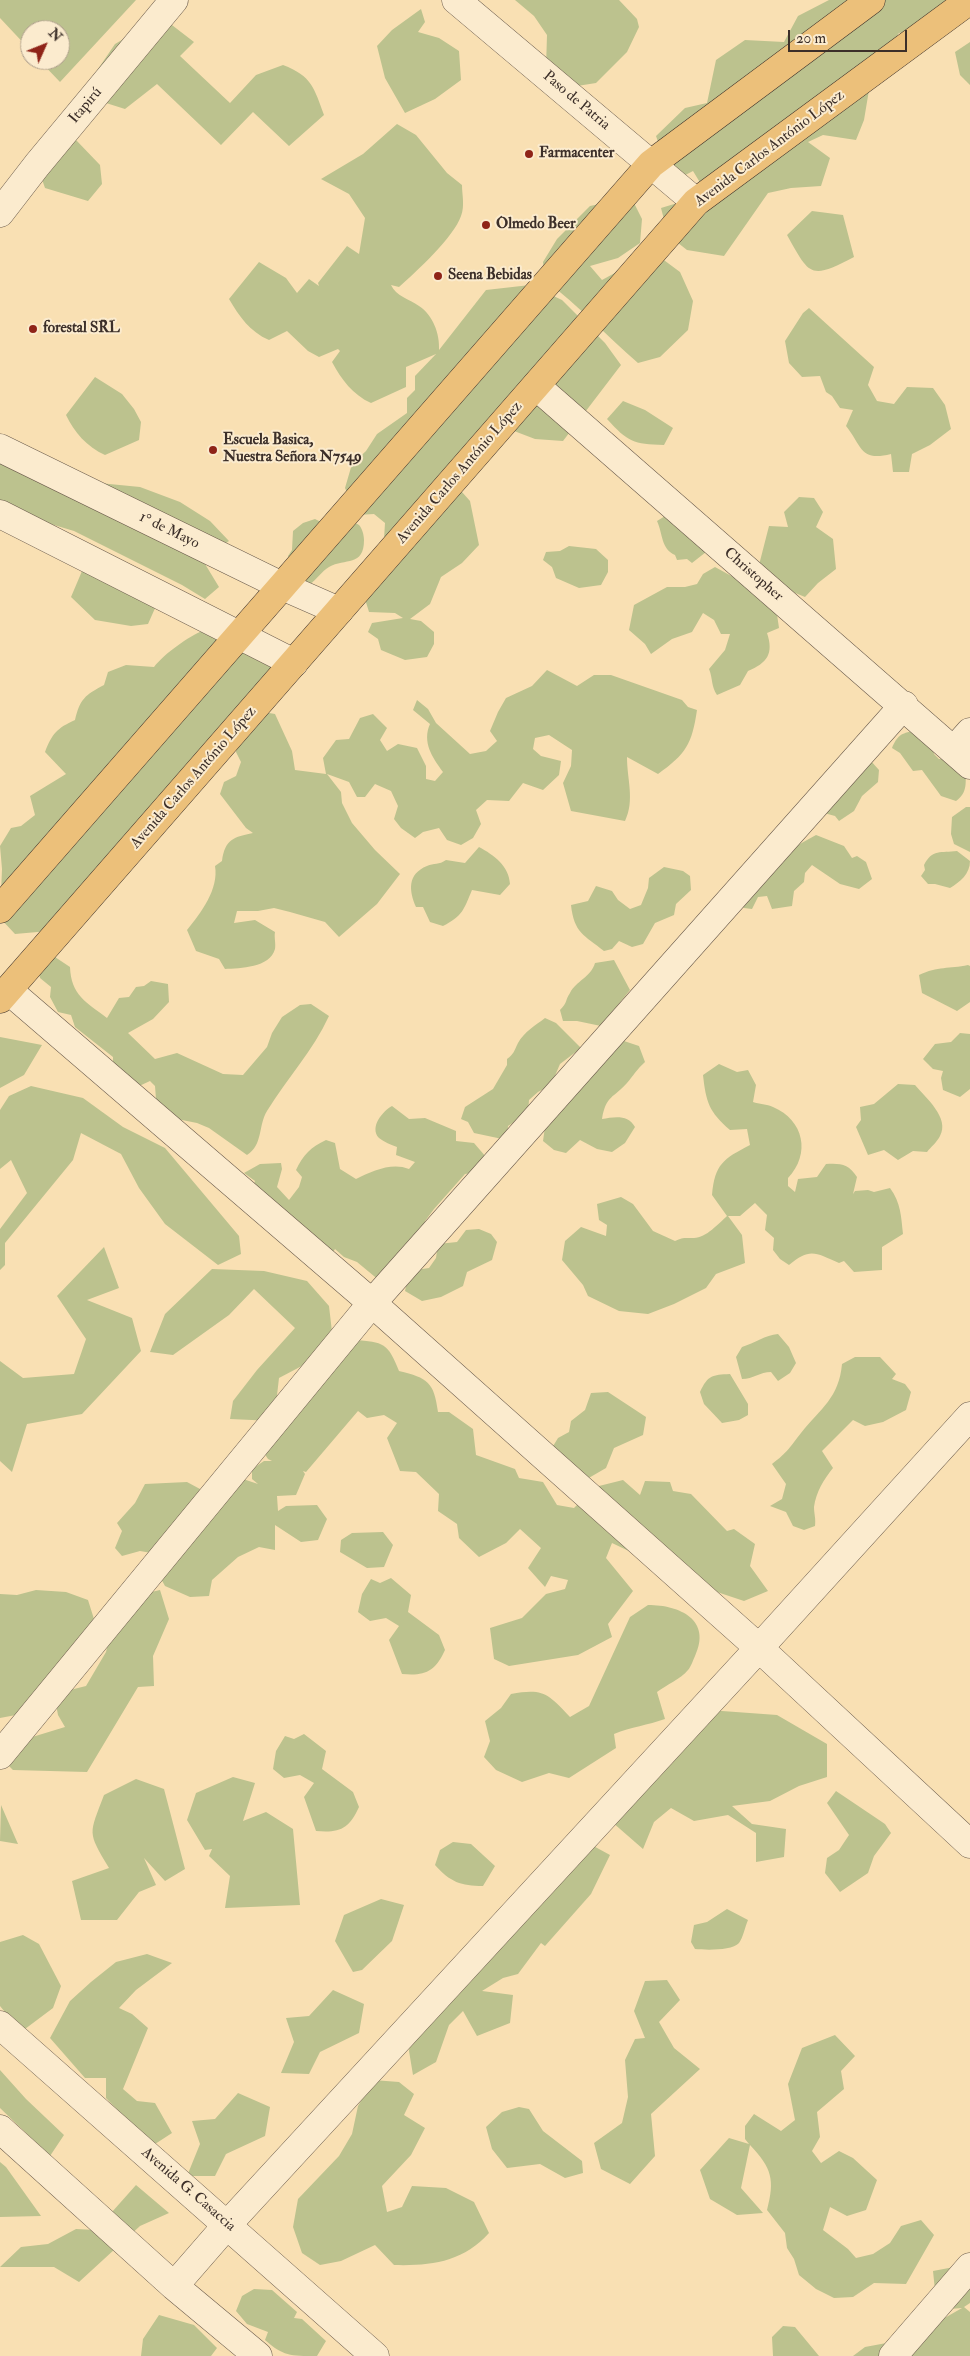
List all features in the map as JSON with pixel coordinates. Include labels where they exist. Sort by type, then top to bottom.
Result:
[{"type":"main road","points":[[0,909],[651,164],[871,0]]},
{"type":"main road","name":"Avenida Carlos António López","points":[[4,994],[696,202],[970,0]]},
{"type":"street","name":"Itapirú","points":[[0,213],[41,160],[174,0]]},
{"type":"street","name":"Paso de Patria","points":[[456,0],[696,202]]},
{"type":"street","name":"Christopher","points":[[536,386],[904,705],[965,749]]},
{"type":"street","name":"1° de Mayo","points":[[0,448],[282,586],[339,611]]},
{"type":"street","points":[[0,514],[294,663]]},
{"type":"street","points":[[0,1755],[372,1303],[904,705]]},
{"type":"street","points":[[4,994],[372,1303],[759,1648],[970,1844]]},
{"type":"street","points":[[174,2286],[227,2225],[759,1648],[970,1416]]},
{"type":"street","name":"Avenida G. Casaccia","points":[[0,2025],[375,2356]]},
{"type":"street","points":[[0,2128],[174,2286],[258,2356]]},
{"type":"street","points":[[893,2356],[970,2267]]},
{"type":"green space","points":[[0,0],[136,0],[60,82],[49,70],[70,70],[70,20],[20,20],[20,39],[0,18]]},
{"type":"green space","points":[[515,0],[619,0],[637,19],[639,27],[627,52],[596,83],[577,86],[546,68],[547,35],[534,16]]},
{"type":"green space","points":[[829,0],[956,0],[933,28],[899,33],[872,72],[864,120],[856,140],[823,135],[808,142],[830,158],[821,186],[791,188],[768,193],[724,256],[687,250],[668,235],[661,208],[707,194],[693,171],[672,182],[656,136],[685,108],[707,103],[716,60],[745,40],[784,42],[798,16]]},
{"type":"green space","points":[[421,9],[425,22],[418,32],[439,38],[459,51],[461,80],[435,99],[405,113],[385,78],[377,46],[392,30]]},
{"type":"green space","points":[[168,22],[194,42],[180,56],[230,103],[256,75],[283,65],[293,69],[311,84],[324,115],[289,146],[253,112],[221,145],[157,84],[125,109],[106,103],[96,72],[115,44],[139,30]]},
{"type":"green space","points":[[970,42],[970,85],[960,75],[955,52]]},
{"type":"green space","points":[[397,124],[416,135],[447,173],[462,185],[462,212],[451,234],[434,254],[399,287],[391,285],[399,295],[419,306],[428,314],[437,331],[439,350],[486,290],[530,285],[562,300],[605,343],[621,365],[563,441],[535,439],[501,426],[453,482],[470,501],[479,545],[462,563],[441,577],[430,604],[410,619],[421,621],[434,632],[434,644],[427,657],[405,660],[381,650],[378,639],[368,632],[372,623],[403,618],[395,613],[369,612],[361,586],[384,539],[385,523],[374,514],[357,515],[345,488],[352,464],[366,451],[377,434],[407,413],[407,398],[415,390],[415,376],[436,354],[406,367],[406,387],[371,403],[353,391],[332,362],[340,351],[338,349],[319,357],[308,351],[287,331],[269,340],[262,337],[246,323],[229,299],[259,262],[286,278],[297,293],[309,279],[319,286],[318,283],[347,246],[359,254],[365,218],[349,194],[321,179],[363,154]]},
{"type":"green space","points":[[76,140],[100,165],[102,184],[88,201],[45,188],[37,165],[50,149]]},
{"type":"green space","points":[[632,199],[642,219],[640,243],[618,258],[590,266],[602,280],[653,252],[680,272],[693,301],[688,330],[660,357],[638,363],[545,280],[543,262],[557,239],[590,206]]},
{"type":"green space","points":[[812,211],[843,215],[854,257],[820,271],[813,270],[807,266],[787,235]]},
{"type":"green space","points":[[809,308],[874,367],[868,385],[877,401],[894,404],[907,387],[933,388],[945,405],[951,429],[930,445],[912,454],[909,472],[893,472],[891,454],[873,456],[863,451],[846,426],[853,410],[840,408],[832,396],[826,392],[820,376],[802,377],[789,363],[785,341],[803,313]]},
{"type":"green space","points":[[95,377],[122,394],[134,409],[141,422],[139,440],[105,455],[92,448],[82,438],[66,415]]},
{"type":"green space","points":[[623,401],[645,410],[673,428],[664,445],[645,444],[632,440],[620,433],[607,419]]},
{"type":"green space","points":[[0,453],[48,478],[140,487],[180,502],[210,521],[229,541],[202,559],[219,587],[205,599],[182,585],[74,531],[44,522],[0,500]]},
{"type":"green space","points":[[799,497],[814,498],[823,512],[816,527],[833,539],[836,569],[818,583],[805,597],[783,588],[759,565],[769,526],[788,527],[784,512]]},
{"type":"green space","points":[[670,513],[706,552],[692,563],[687,559],[677,560],[675,555],[665,545],[657,521]]},
{"type":"green space","points":[[315,519],[332,527],[356,523],[361,528],[364,540],[363,549],[357,558],[329,567],[309,585],[293,581],[288,556],[292,550],[293,531],[303,523]]},
{"type":"green space","points":[[569,546],[596,549],[608,560],[608,572],[601,585],[579,588],[556,578],[552,567],[543,560],[546,552],[560,551]]},
{"type":"green space","points":[[88,557],[160,597],[148,624],[131,626],[95,620],[71,597]]},
{"type":"green space","points":[[715,567],[735,578],[746,588],[774,594],[779,628],[767,633],[770,647],[764,661],[748,671],[740,685],[717,695],[709,669],[725,650],[730,634],[721,634],[714,620],[703,613],[692,632],[672,639],[651,654],[645,644],[629,630],[634,605],[667,587],[685,587],[697,584],[703,574]]},
{"type":"green space","points":[[204,630],[269,654],[278,680],[252,710],[275,714],[292,751],[295,770],[326,774],[323,758],[336,740],[349,739],[360,718],[373,714],[387,728],[380,740],[387,751],[398,744],[417,748],[426,766],[426,779],[435,781],[443,772],[429,749],[427,737],[430,724],[413,710],[417,700],[428,709],[436,723],[470,754],[486,751],[497,741],[490,731],[506,698],[532,686],[547,670],[577,686],[594,675],[611,675],[682,700],[688,707],[697,710],[695,722],[693,732],[686,747],[675,760],[658,774],[627,757],[630,805],[625,821],[571,811],[563,783],[571,766],[572,750],[549,735],[535,738],[533,749],[541,756],[561,761],[559,775],[543,790],[523,783],[509,801],[487,800],[476,810],[481,824],[473,838],[461,845],[447,840],[439,828],[423,832],[415,838],[401,828],[394,819],[398,806],[391,791],[375,784],[365,797],[357,797],[349,782],[327,774],[341,792],[342,803],[352,823],[375,850],[400,874],[377,904],[339,937],[325,922],[290,912],[274,908],[258,911],[237,911],[234,923],[255,920],[275,932],[275,949],[267,960],[254,966],[225,969],[219,959],[196,951],[187,930],[212,892],[216,875],[215,866],[222,861],[225,848],[232,840],[253,833],[246,828],[220,794],[224,782],[236,776],[241,762],[236,752],[237,742],[60,930],[15,934],[0,918],[2,869],[0,846],[11,828],[21,826],[35,815],[30,796],[66,774],[45,752],[53,736],[59,729],[75,720],[81,702],[92,692],[104,685],[108,672],[126,665],[154,667],[177,646]]},
{"type":"green space","points":[[914,731],[932,744],[934,754],[939,759],[945,759],[965,768],[966,782],[963,794],[956,801],[941,796],[922,770],[913,771],[900,753],[892,748],[900,736]]},
{"type":"green space","points":[[870,760],[879,770],[878,782],[862,796],[854,811],[839,821],[835,816],[824,813]]},
{"type":"green space","points":[[966,807],[970,807],[970,852],[954,844],[951,834],[952,817]]},
{"type":"green space","points":[[816,835],[844,846],[852,858],[857,856],[866,862],[872,879],[859,889],[840,884],[812,865],[805,873],[804,882],[794,891],[792,906],[772,909],[767,896],[758,897],[752,909],[744,908],[737,903],[789,850]]},
{"type":"green space","points":[[479,847],[504,866],[510,884],[500,895],[472,890],[465,907],[455,919],[443,926],[430,922],[423,907],[416,907],[411,889],[413,878],[420,869],[446,860],[465,863]]},
{"type":"green space","points":[[957,851],[970,861],[970,866],[964,877],[950,888],[928,884],[921,876],[925,870],[924,865],[930,856]]},
{"type":"green space","points":[[664,867],[683,871],[690,876],[691,890],[676,904],[674,915],[655,923],[643,944],[632,947],[619,941],[612,949],[604,951],[577,928],[571,905],[588,901],[596,886],[612,891],[618,900],[630,909],[641,905],[648,888],[649,878]]},
{"type":"green space","points":[[55,957],[70,967],[73,985],[81,997],[107,1018],[119,998],[129,997],[136,987],[144,986],[151,981],[168,984],[169,1002],[153,1019],[128,1033],[155,1059],[177,1053],[223,1074],[243,1075],[267,1047],[272,1033],[282,1017],[300,1005],[311,1004],[329,1016],[308,1053],[267,1111],[256,1146],[247,1155],[209,1128],[197,1123],[172,1118],[156,1099],[155,1086],[150,1081],[137,1087],[113,1074],[113,1057],[75,1027],[71,1015],[58,1012],[50,997],[51,987],[40,978],[38,969]]},
{"type":"green space","points":[[614,960],[630,990],[601,1026],[577,1021],[563,1021],[560,1010],[573,989],[590,972],[595,963]]},
{"type":"green space","points":[[970,966],[970,1002],[957,1011],[922,993],[919,975],[938,969]]},
{"type":"green space","points":[[545,1018],[556,1023],[581,1048],[560,1064],[551,1085],[538,1092],[529,1100],[528,1113],[508,1126],[507,1140],[474,1133],[468,1122],[461,1119],[465,1107],[493,1089],[507,1065],[507,1059],[513,1054],[523,1035]]},
{"type":"green space","points":[[960,1033],[970,1034],[970,1089],[960,1097],[943,1090],[941,1078],[943,1071],[933,1069],[923,1059],[935,1044],[951,1042]]},
{"type":"green space","points":[[0,1037],[42,1045],[24,1075],[0,1088]]},
{"type":"green space","points":[[618,1039],[639,1046],[645,1062],[608,1101],[602,1119],[625,1118],[635,1127],[625,1143],[612,1152],[597,1149],[580,1140],[566,1153],[554,1150],[543,1141],[545,1127]]},
{"type":"green space","points":[[719,1064],[737,1072],[748,1070],[756,1085],[753,1102],[771,1106],[792,1120],[801,1138],[802,1148],[800,1159],[788,1178],[788,1186],[795,1192],[798,1179],[817,1177],[826,1164],[844,1165],[851,1169],[857,1177],[853,1194],[855,1191],[868,1190],[874,1192],[890,1188],[898,1204],[903,1234],[882,1247],[882,1270],[854,1272],[844,1261],[839,1263],[819,1254],[802,1256],[789,1265],[780,1259],[773,1250],[774,1238],[765,1230],[767,1215],[755,1203],[740,1216],[728,1216],[742,1235],[745,1263],[716,1274],[706,1288],[674,1304],[648,1314],[619,1311],[588,1296],[583,1285],[562,1260],[565,1241],[581,1227],[606,1236],[607,1225],[599,1220],[597,1204],[621,1197],[633,1204],[653,1231],[675,1241],[682,1238],[703,1236],[727,1216],[712,1195],[715,1176],[718,1169],[727,1159],[750,1145],[747,1129],[730,1130],[717,1118],[707,1100],[703,1075]]},
{"type":"green space","points":[[898,1084],[915,1085],[930,1102],[942,1122],[940,1136],[927,1152],[913,1151],[898,1160],[884,1150],[868,1155],[856,1127],[861,1120],[860,1107],[874,1104]]},
{"type":"green space","points":[[31,1086],[83,1098],[123,1127],[165,1148],[239,1236],[241,1254],[218,1265],[165,1224],[139,1188],[121,1154],[81,1133],[73,1160],[5,1243],[5,1265],[0,1270],[0,1229],[27,1193],[11,1160],[0,1169],[0,1110],[9,1096]]},
{"type":"green space","points":[[392,1106],[409,1119],[425,1118],[456,1131],[456,1141],[474,1143],[486,1157],[478,1172],[465,1174],[434,1209],[425,1221],[422,1242],[398,1252],[400,1269],[386,1286],[357,1262],[344,1257],[335,1249],[330,1257],[253,1186],[255,1181],[244,1173],[260,1164],[281,1163],[282,1169],[277,1187],[289,1200],[299,1187],[302,1177],[296,1170],[302,1160],[308,1152],[326,1140],[335,1143],[340,1169],[356,1179],[375,1170],[389,1167],[396,1166],[409,1169],[415,1162],[396,1155],[397,1147],[379,1138],[376,1134],[378,1120]]},
{"type":"green space","points":[[479,1229],[491,1234],[497,1242],[492,1260],[467,1272],[463,1286],[441,1297],[422,1301],[405,1291],[409,1271],[429,1268],[436,1258],[438,1244],[457,1242],[466,1230]]},
{"type":"green space","points":[[104,1247],[119,1288],[87,1300],[132,1318],[141,1351],[82,1414],[27,1424],[12,1472],[0,1461],[0,1361],[23,1378],[74,1374],[86,1339],[57,1296]]},
{"type":"green space","points":[[212,1269],[264,1271],[307,1281],[329,1306],[334,1349],[279,1378],[274,1421],[230,1419],[233,1401],[257,1370],[295,1328],[254,1289],[229,1315],[173,1355],[150,1352],[165,1314]]},
{"type":"green space","points":[[778,1334],[789,1347],[796,1363],[790,1373],[778,1381],[771,1372],[742,1379],[736,1357],[742,1347]]},
{"type":"green space","points":[[354,1340],[379,1343],[388,1349],[399,1371],[423,1379],[432,1388],[438,1412],[449,1412],[473,1429],[476,1455],[515,1469],[519,1478],[543,1482],[557,1505],[574,1508],[595,1487],[623,1480],[640,1495],[645,1481],[670,1482],[673,1491],[691,1494],[727,1531],[734,1529],[755,1544],[750,1566],[768,1591],[744,1601],[711,1590],[612,1543],[606,1558],[633,1591],[608,1624],[612,1637],[578,1655],[509,1666],[494,1659],[490,1628],[522,1618],[546,1594],[565,1589],[568,1580],[551,1576],[545,1587],[528,1568],[541,1548],[520,1529],[506,1543],[479,1557],[459,1538],[457,1524],[438,1511],[439,1494],[416,1472],[400,1471],[387,1438],[397,1423],[384,1415],[367,1418],[358,1411],[306,1472],[303,1471],[305,1474],[296,1495],[277,1496],[278,1511],[286,1506],[317,1505],[327,1519],[318,1540],[301,1542],[275,1525],[275,1550],[259,1547],[238,1557],[212,1580],[209,1596],[190,1597],[165,1586],[154,1566],[163,1555],[140,1551],[122,1556],[115,1548],[122,1531],[117,1523],[135,1503],[145,1484],[187,1482],[213,1496],[224,1478],[246,1480],[258,1484],[252,1479],[252,1469],[264,1461],[272,1461],[268,1459],[260,1447]]},
{"type":"green space","points":[[855,1357],[880,1357],[896,1374],[892,1379],[905,1384],[911,1392],[906,1410],[883,1422],[865,1426],[853,1420],[822,1451],[833,1468],[817,1496],[814,1507],[815,1526],[804,1530],[793,1526],[786,1512],[770,1506],[782,1499],[786,1484],[772,1464],[782,1456],[828,1402],[837,1386],[842,1364]]},
{"type":"green space","points":[[730,1374],[748,1404],[748,1415],[739,1420],[722,1423],[704,1404],[700,1392],[711,1377]]},
{"type":"green space","points":[[608,1392],[646,1417],[643,1435],[614,1448],[606,1468],[587,1479],[544,1461],[558,1438],[569,1432],[571,1421],[585,1410],[591,1393]]},
{"type":"green space","points":[[383,1532],[393,1545],[384,1567],[367,1568],[340,1552],[341,1540],[352,1533]]},
{"type":"green space","points":[[391,1578],[411,1595],[408,1612],[439,1635],[445,1650],[433,1668],[423,1673],[402,1674],[389,1640],[399,1626],[386,1618],[370,1621],[358,1612],[362,1594],[371,1579],[380,1583]]},
{"type":"green space","points":[[36,1590],[66,1592],[88,1600],[99,1635],[37,1711],[0,1718],[0,1594],[17,1595]]},
{"type":"green space","points":[[160,1590],[169,1619],[153,1656],[154,1686],[138,1687],[87,1772],[13,1770],[0,1757],[29,1738],[65,1727],[58,1715],[54,1694],[86,1686],[106,1652],[114,1617],[130,1597]]},
{"type":"green space","points":[[648,1605],[671,1608],[681,1612],[690,1617],[696,1624],[699,1633],[699,1643],[689,1669],[657,1692],[665,1719],[614,1734],[616,1748],[569,1778],[549,1773],[522,1782],[496,1770],[484,1757],[490,1741],[485,1721],[501,1708],[511,1694],[522,1692],[545,1695],[570,1717],[589,1706],[630,1617]]},
{"type":"green space","points":[[722,1711],[777,1715],[827,1744],[827,1777],[799,1786],[770,1801],[732,1806],[752,1824],[786,1829],[784,1857],[756,1862],[756,1833],[728,1815],[694,1821],[671,1808],[654,1822],[643,1849],[612,1822],[680,1713]]},
{"type":"green space","points":[[304,1734],[326,1751],[322,1769],[353,1792],[359,1807],[347,1825],[338,1830],[316,1831],[304,1797],[314,1783],[300,1775],[284,1778],[273,1769],[276,1751],[285,1736],[294,1739]]},
{"type":"green space","points":[[233,1777],[255,1783],[243,1821],[266,1812],[293,1829],[300,1905],[225,1908],[230,1876],[209,1856],[212,1849],[205,1850],[187,1820],[196,1793]]},
{"type":"green space","points":[[136,1779],[164,1789],[185,1869],[165,1881],[144,1858],[156,1885],[139,1892],[117,1920],[81,1920],[72,1881],[109,1868],[94,1839],[93,1826],[95,1818],[104,1795]]},
{"type":"green space","points":[[836,1791],[885,1824],[891,1833],[874,1856],[868,1873],[840,1892],[825,1873],[827,1858],[839,1850],[849,1835],[827,1803]]},
{"type":"green space","points":[[1,1805],[18,1844],[0,1841]]},
{"type":"green space","points":[[453,1842],[471,1844],[495,1866],[483,1886],[456,1882],[435,1865],[440,1850]]},
{"type":"green space","points":[[588,1843],[610,1855],[591,1894],[545,1946],[541,1943],[518,1974],[503,1978],[482,1991],[513,1995],[510,2023],[477,2036],[463,2011],[449,2025],[436,2062],[413,2075],[409,2051],[413,2016]]},
{"type":"green space","points":[[381,1899],[404,1905],[392,1941],[362,1970],[353,1972],[335,1941],[344,1915]]},
{"type":"green space","points":[[727,1909],[748,1920],[739,1943],[736,1946],[725,1949],[695,1949],[691,1942],[694,1925],[707,1922]]},
{"type":"green space","points":[[23,1935],[39,1944],[61,1986],[53,2008],[21,2032],[0,2006],[0,1942]]},
{"type":"green space","points":[[147,1954],[172,1963],[136,1990],[119,2008],[132,2014],[148,2028],[123,2089],[137,2101],[155,2103],[172,2133],[152,2146],[106,2098],[106,2078],[85,2078],[50,2038],[70,2001],[91,1982],[116,1962]]},
{"type":"green space","points":[[667,1980],[680,2000],[659,2022],[674,2048],[700,2069],[651,2114],[655,2156],[630,2184],[601,2169],[594,2143],[622,2123],[628,2097],[625,2060],[635,2039],[645,2038],[634,2011],[645,1981]]},
{"type":"green space","points":[[333,1990],[364,2004],[359,2033],[320,2052],[309,2074],[281,2073],[294,2042],[286,2018],[309,2016]]},
{"type":"green space","points":[[835,2035],[855,2056],[841,2071],[844,2089],[817,2112],[820,2137],[812,2151],[821,2163],[839,2151],[853,2158],[877,2180],[866,2210],[847,2216],[830,2207],[823,2230],[848,2249],[856,2258],[873,2254],[890,2243],[901,2226],[921,2220],[934,2235],[906,2284],[874,2283],[853,2297],[834,2298],[816,2289],[799,2275],[794,2259],[787,2248],[785,2233],[767,2210],[771,2190],[770,2175],[763,2161],[750,2145],[741,2188],[763,2213],[737,2215],[710,2199],[700,2170],[729,2138],[749,2144],[745,2139],[745,2126],[754,2114],[781,2131],[795,2120],[788,2084],[802,2048]]},
{"type":"green space","points":[[0,2070],[26,2099],[64,2135],[50,2156],[0,2108]]},
{"type":"green space","points":[[373,2080],[399,2082],[414,2094],[404,2115],[425,2128],[411,2155],[382,2186],[387,2212],[402,2207],[412,2186],[446,2188],[474,2202],[489,2233],[479,2243],[457,2256],[433,2263],[394,2265],[375,2245],[341,2261],[320,2265],[302,2253],[293,2227],[298,2199],[339,2156],[352,2134],[358,2106]]},
{"type":"green space","points":[[238,2093],[270,2107],[265,2136],[226,2154],[215,2176],[187,2176],[200,2144],[192,2121],[215,2119]]},
{"type":"green space","points":[[519,2107],[529,2109],[543,2131],[582,2161],[583,2173],[565,2178],[540,2164],[507,2168],[492,2149],[486,2127],[502,2112]]},
{"type":"green space","points":[[0,2162],[6,2167],[41,2216],[0,2217]]},
{"type":"green space","points":[[136,2185],[169,2213],[140,2226],[79,2282],[54,2267],[0,2267],[21,2247],[48,2244],[76,2229],[96,2230]]},
{"type":"green space","points":[[970,2264],[970,2303],[964,2307],[970,2312],[970,2356],[853,2356],[865,2347],[908,2339],[962,2308],[937,2310],[933,2271]]},
{"type":"green space","points":[[254,2289],[272,2290],[297,2312],[294,2318],[302,2319],[326,2341],[317,2356],[293,2355],[282,2352],[265,2340],[268,2332],[247,2324],[236,2311],[242,2296]]},
{"type":"green space","points":[[159,2315],[194,2325],[217,2348],[211,2356],[141,2356],[143,2339]]},
{"type":"green space","points":[[783,2326],[795,2327],[819,2356],[773,2356],[772,2337]]},
{"type":"place","name":"Farmacenter","points":[[529,154]]},
{"type":"place","name":"Olmedo Beer","points":[[486,225]]},
{"type":"place","name":"Seena Bebidas","points":[[438,276]]},
{"type":"place","name":"forestal SRL","points":[[33,329]]},
{"type":"place","name":"Escuela Basica, Nuestra Señora N7549","points":[[213,450]]}]
